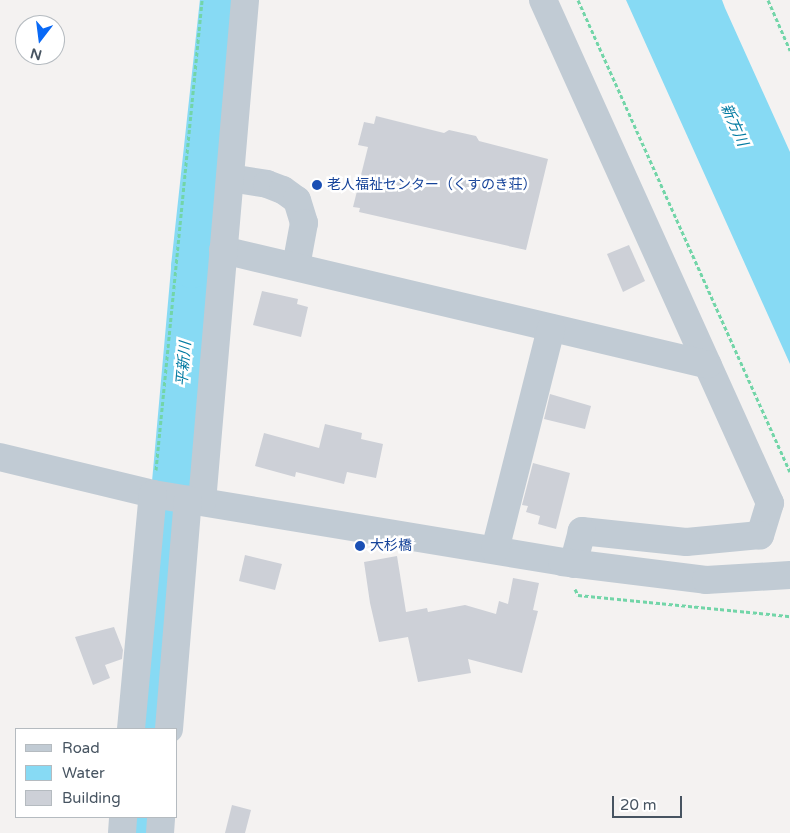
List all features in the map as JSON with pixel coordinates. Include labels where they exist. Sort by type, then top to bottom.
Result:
[{"type":"street","points":[[169,728],[223,250],[245,0]]},
{"type":"street","points":[[543,0],[770,503],[760,535],[686,542],[582,531],[573,564]]},
{"type":"street","points":[[230,178],[267,184],[283,190],[297,200],[304,223],[296,266]]},
{"type":"street","points":[[223,250],[708,365]]},
{"type":"street","points":[[495,550],[551,328]]},
{"type":"street","points":[[0,457],[153,494],[573,564],[706,580],[790,575]]},
{"type":"street","points":[[131,728],[153,494]]},
{"type":"street","points":[[122,833],[123,818]]},
{"type":"street","points":[[160,833],[161,818]]},
{"type":"path","points":[[153,494],[202,0]]},
{"type":"path","points":[[578,0],[790,472]]},
{"type":"path","points":[[768,0],[790,50]]},
{"type":"water","name":"新方川","points":[[626,0],[722,0],[790,152],[790,364]]},
{"type":"building","points":[[376,116],[444,133],[449,130],[476,136],[479,141],[548,159],[526,250],[359,212],[360,208],[353,207],[368,147],[358,145],[364,122],[374,124]]},
{"type":"building","points":[[629,245],[645,281],[623,292],[607,254]]},
{"type":"building","points":[[262,291],[298,299],[297,304],[308,307],[301,337],[253,325]]},
{"type":"building","points":[[550,394],[591,406],[585,429],[544,419]]},
{"type":"building","points":[[325,424],[362,433],[361,439],[383,444],[376,478],[347,472],[344,484],[296,472],[295,477],[255,466],[264,433],[319,448]]},
{"type":"building","points":[[533,463],[570,473],[556,529],[538,524],[540,516],[526,512],[528,506],[522,505]]},
{"type":"building","points":[[245,555],[282,564],[275,590],[239,581]]},
{"type":"building","points":[[397,556],[406,612],[427,608],[428,612],[465,605],[496,614],[499,601],[508,604],[513,578],[539,583],[533,610],[538,611],[522,673],[468,659],[471,673],[418,682],[408,637],[379,642],[370,603],[364,562]]},
{"type":"building","points":[[114,627],[123,650],[122,659],[105,665],[110,678],[93,685],[75,637]]},
{"type":"building","points":[[232,805],[251,810],[245,833],[225,833]]},
{"type":"waterway","name":"平新川","points":[[151,728],[192,267],[221,0]]},
{"type":"waterway","name":"平新川","points":[[141,833],[143,818]]},
{"type":"place","name":"老人福祉センター（くすのき荘）","points":[[317,185]]},
{"type":"place","name":"大杉橋","points":[[360,546]]}]
